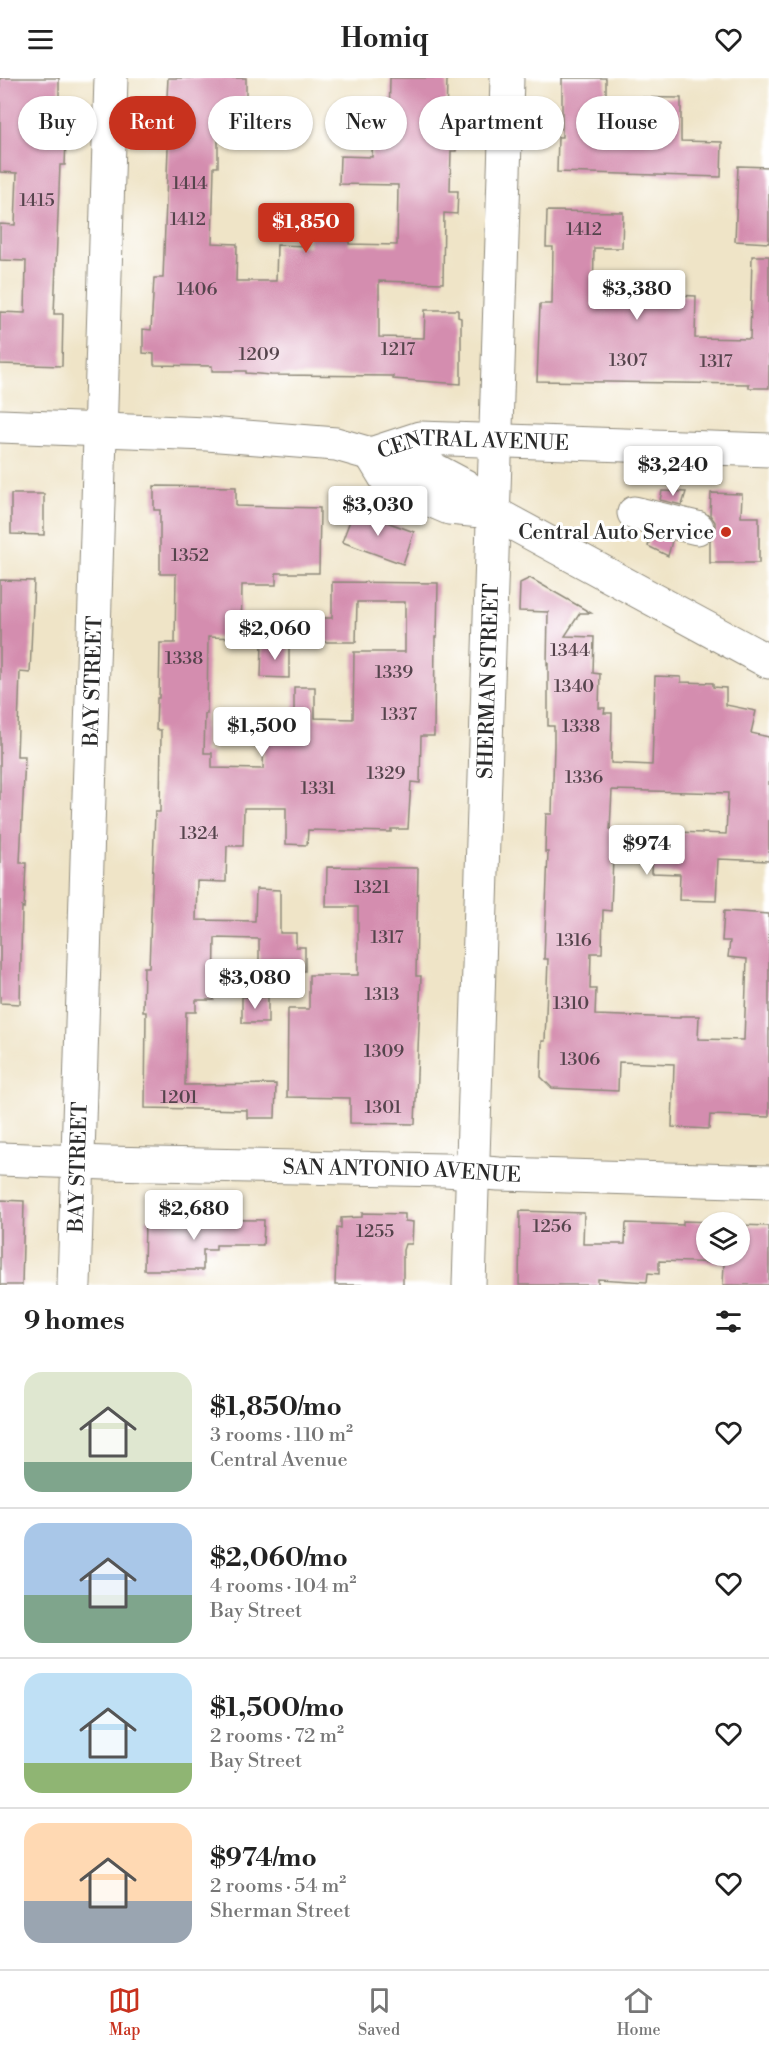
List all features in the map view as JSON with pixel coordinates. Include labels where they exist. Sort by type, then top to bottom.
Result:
[{"type":"street","name":"BAY STREET","points":[[74,1285],[111,78]]},
{"type":"street","name":"SHERMAN STREET","points":[[469,1285],[507,78]]},
{"type":"street","name":"CENTRAL AVENUE","points":[[0,426],[207,434],[311,441],[336,444],[371,454],[420,438],[769,450]]},
{"type":"street","points":[[371,454],[388,482],[450,508],[492,512],[769,662]]},
{"type":"street","points":[[634,513],[697,528]]},
{"type":"street","name":"SAN ANTONIO AVENUE","points":[[0,1160],[445,1170],[769,1182]]},
{"type":"building","points":[[0,78],[59,78],[59,96],[18,96],[18,150],[66,150],[65,165],[60,165],[54,314],[63,314],[62,366],[0,364],[0,312],[25,313],[26,261],[0,260],[0,224],[15,225],[17,173],[0,172]]},
{"type":"building","points":[[168,78],[246,78],[246,96],[208,96],[208,150],[218,150],[218,167],[214,167],[212,243],[237,244],[236,281],[276,281],[277,245],[309,246],[309,228],[350,230],[349,244],[397,245],[398,185],[339,184],[340,156],[372,157],[372,150],[407,150],[407,96],[390,96],[390,78],[447,78],[447,96],[419,96],[419,150],[456,150],[451,151],[450,191],[458,191],[457,214],[444,213],[443,283],[379,281],[379,337],[424,338],[425,310],[458,310],[458,317],[461,318],[461,384],[393,379],[393,376],[271,375],[246,373],[246,371],[212,371],[212,366],[154,365],[154,354],[143,353],[143,329],[151,330],[154,278],[163,278],[168,150],[196,150],[196,96],[167,96]]},
{"type":"building","points":[[562,78],[606,78],[606,96],[576,96],[576,150],[679,150],[679,98],[681,98],[681,141],[722,142],[721,177],[557,172],[558,150],[564,150],[564,96],[562,96]]},
{"type":"building","points":[[738,166],[769,167],[769,243],[735,241]]},
{"type":"building","points":[[547,211],[623,212],[622,248],[594,248],[593,305],[630,306],[630,293],[696,296],[695,338],[750,339],[752,256],[769,256],[769,388],[749,388],[749,384],[537,381],[540,304],[552,304],[553,247],[546,247]]},
{"type":"building","points":[[154,486],[236,487],[236,506],[320,508],[319,573],[276,573],[276,585],[242,585],[241,638],[208,637],[204,753],[212,753],[212,768],[263,769],[264,734],[291,734],[291,720],[294,720],[294,687],[315,687],[315,718],[353,719],[354,652],[405,652],[405,602],[357,602],[356,642],[290,642],[291,618],[332,618],[332,582],[438,583],[434,736],[421,736],[420,783],[411,782],[408,829],[391,829],[391,832],[308,830],[307,845],[286,844],[286,808],[244,808],[243,846],[227,846],[226,882],[197,881],[196,920],[255,921],[256,889],[280,890],[280,933],[296,933],[296,947],[305,947],[305,971],[259,970],[259,939],[215,938],[214,1000],[196,1000],[196,1012],[186,1012],[185,1085],[276,1084],[275,1118],[247,1118],[247,1110],[145,1108],[144,967],[149,967],[155,812],[160,812],[161,730],[156,730],[160,643],[175,643],[176,574],[160,574],[160,510],[154,510]]},
{"type":"building","points":[[662,491],[686,492],[682,505],[660,500]]},
{"type":"building","points":[[711,493],[742,494],[741,517],[759,517],[759,563],[710,563],[710,541],[715,532],[715,522],[710,515]]},
{"type":"building","points":[[11,494],[44,494],[44,535],[11,534]]},
{"type":"building","points":[[354,510],[414,532],[403,564],[342,542]]},
{"type":"building","points":[[651,536],[672,541],[668,556],[648,546]]},
{"type":"building","points":[[530,578],[591,613],[580,613],[565,636],[594,637],[593,673],[600,674],[599,708],[605,708],[604,713],[612,713],[611,763],[652,765],[655,676],[681,677],[681,682],[713,683],[713,687],[726,688],[726,705],[756,711],[751,733],[769,737],[769,861],[718,859],[716,901],[679,900],[680,874],[652,873],[653,847],[677,848],[678,832],[726,834],[728,793],[612,790],[610,829],[622,830],[621,855],[615,854],[613,857],[611,911],[603,910],[602,953],[591,953],[590,989],[596,989],[595,1015],[680,1018],[680,1016],[699,1016],[698,1039],[744,1040],[747,959],[728,957],[730,941],[722,941],[724,911],[769,914],[769,1117],[710,1115],[709,1129],[672,1127],[674,1064],[619,1062],[618,1091],[552,1088],[541,1077],[542,1041],[545,1041],[548,959],[544,959],[548,852],[545,852],[546,814],[552,814],[554,726],[548,726],[548,612],[519,611],[520,583]]},
{"type":"building","points":[[0,580],[34,581],[30,673],[20,672],[17,756],[25,756],[20,863],[26,863],[24,908],[22,907],[20,1004],[0,1003]]},
{"type":"building","points":[[262,643],[289,644],[289,678],[261,677]]},
{"type":"building","points":[[327,867],[418,868],[416,976],[421,976],[415,1124],[350,1123],[350,1098],[287,1097],[288,1009],[309,1009],[309,975],[358,975],[358,907],[326,907]]},
{"type":"building","points":[[242,997],[268,997],[268,1023],[242,1023]]},
{"type":"building","points":[[0,1200],[24,1201],[22,1285],[0,1285]]},
{"type":"building","points":[[520,1211],[584,1213],[583,1244],[625,1244],[626,1223],[683,1225],[683,1221],[696,1221],[696,1262],[659,1261],[659,1274],[648,1273],[647,1282],[598,1279],[598,1285],[519,1285]]},
{"type":"building","points":[[362,1213],[405,1214],[405,1221],[413,1222],[412,1244],[405,1244],[403,1250],[403,1285],[335,1285],[337,1227],[341,1228],[341,1218],[362,1217]]},
{"type":"building","points":[[145,1219],[264,1220],[263,1245],[216,1245],[216,1250],[203,1250],[203,1270],[144,1270]]},
{"type":"building","points":[[750,1225],[769,1226],[769,1285],[723,1285],[724,1266],[750,1266]]},
{"type":"place","name":"Central Auto Service","points":[[726,532]]}]
